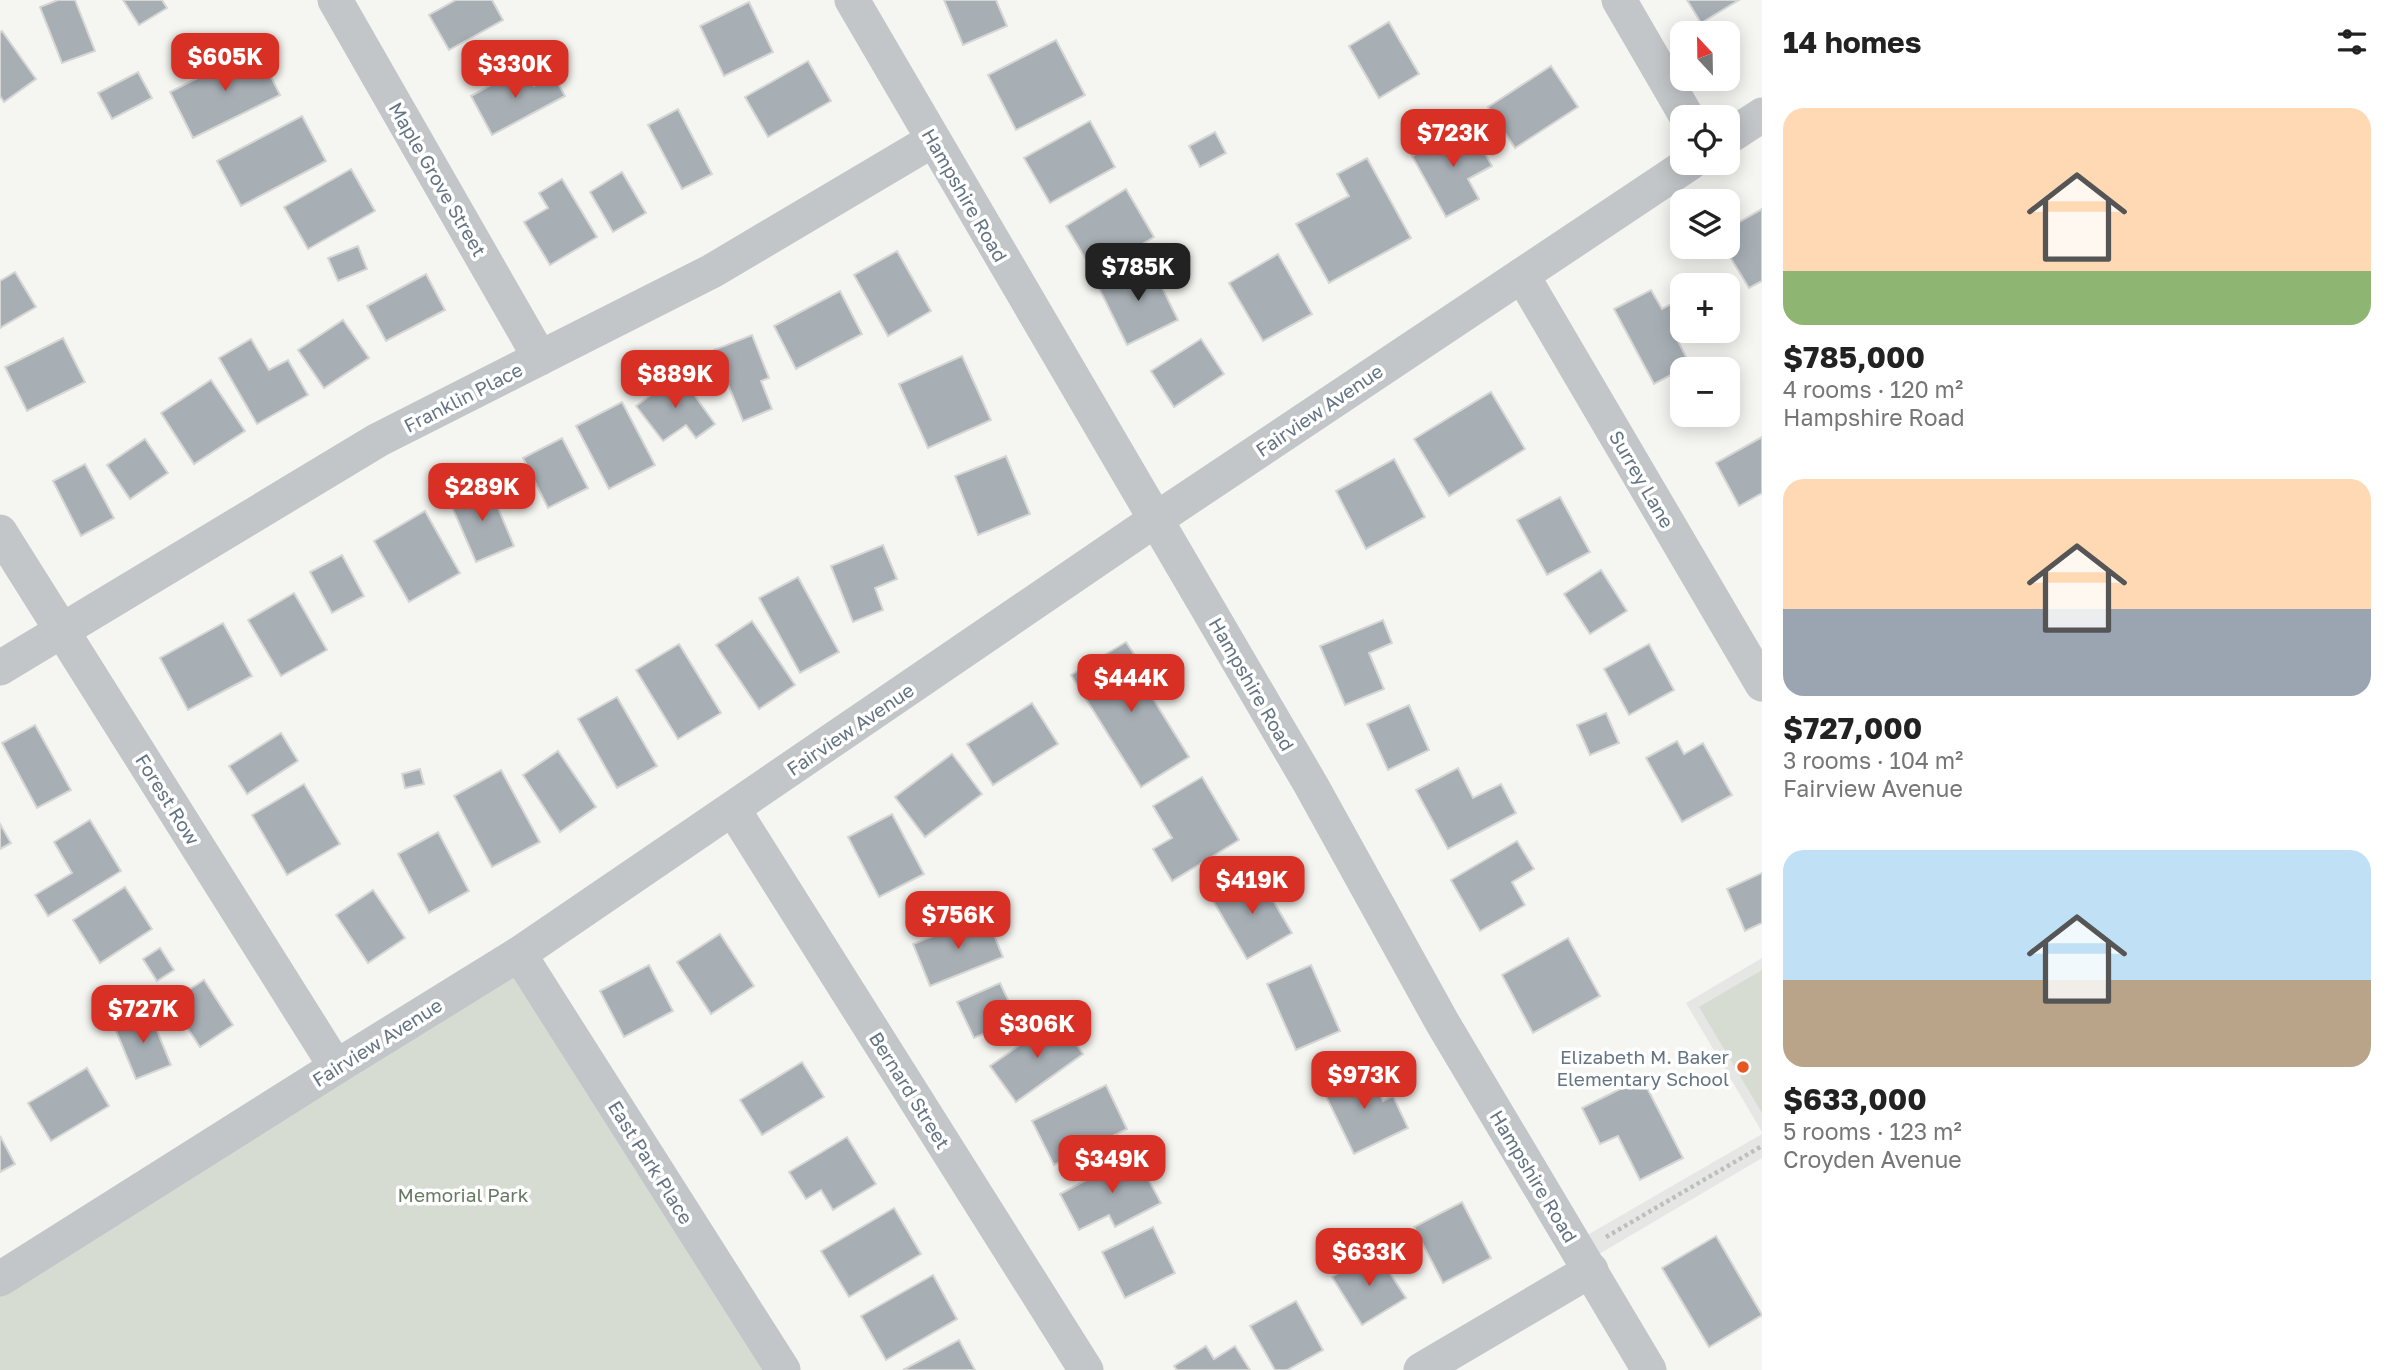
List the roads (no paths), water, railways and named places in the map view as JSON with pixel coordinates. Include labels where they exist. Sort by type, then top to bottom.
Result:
[{"type":"street","name":"Maple Grove Street","points":[[335,0],[540,358]]},
{"type":"street","name":"Hampshire Road","points":[[852,0],[1311,785],[1442,1021],[1649,1370]]},
{"type":"street","points":[[1619,0],[1680,105]]},
{"type":"street","points":[[1740,129],[1762,115]]},
{"type":"street","name":"Franklin Place","points":[[0,668],[378,440],[712,271],[933,140]]},
{"type":"street","name":"Fairview Avenue","points":[[0,1279],[519,954],[1155,520],[1672,175]]},
{"type":"street","name":"Surrey Lane","points":[[1522,275],[1762,684]]},
{"type":"street","name":"Forest Row","points":[[0,532],[336,1067]]},
{"type":"street","name":"Bernard Street","points":[[733,809],[1086,1370]]},
{"type":"street","name":"East Park Place","points":[[519,954],[783,1370]]},
{"type":"street","points":[[1421,1370],[1591,1270]]},
{"type":"place","name":"Elizabeth M. Baker Elementary School","points":[[1743,1067]]},
{"type":"park label","name":"Memorial Park","points":[[463,1194]]}]
